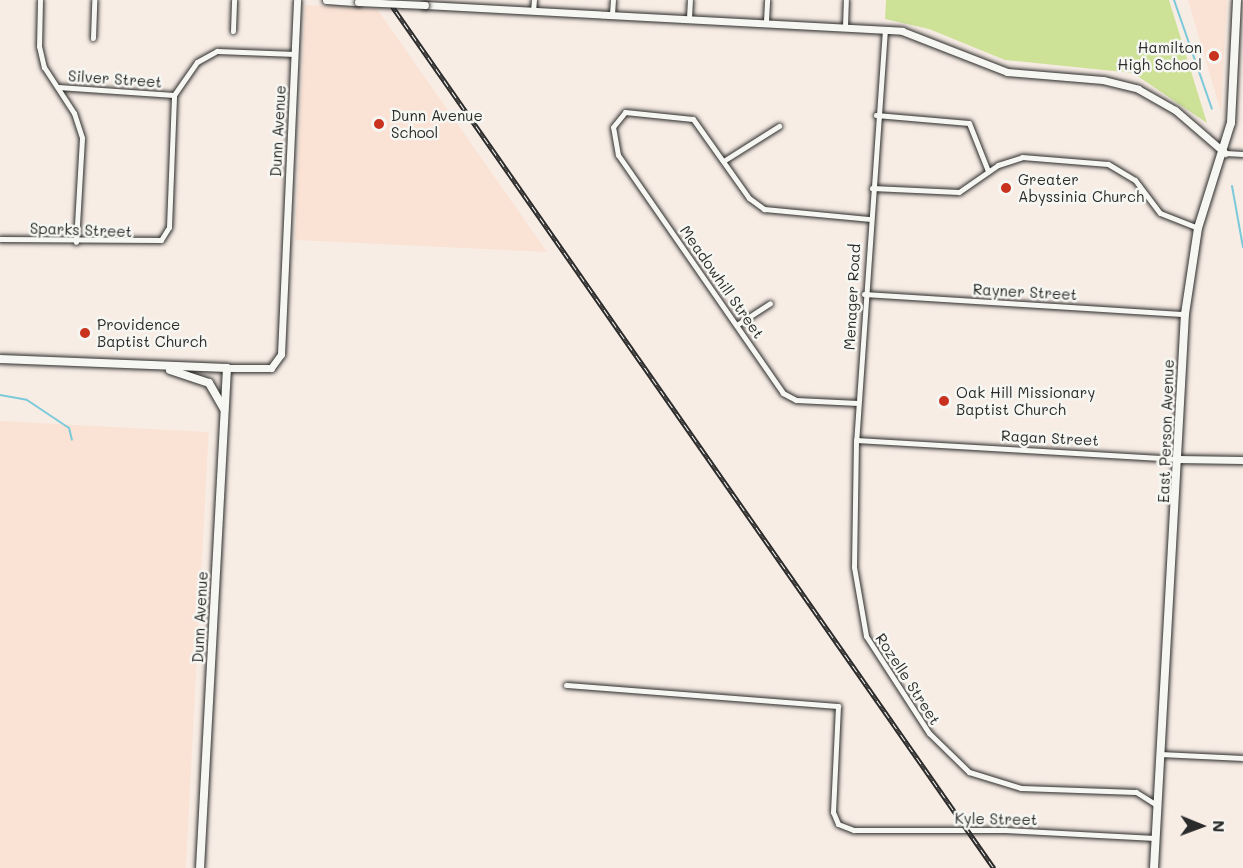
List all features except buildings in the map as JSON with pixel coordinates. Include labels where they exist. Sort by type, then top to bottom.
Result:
[{"type":"main road","name":"East Person Avenue","points":[[1154,868],[1185,314],[1198,228],[1225,153],[1237,0]]},
{"type":"main road","points":[[0,359],[227,368]]},
{"type":"main road","points":[[152,366],[198,376],[218,394],[225,413]]},
{"type":"main road","name":"Dunn Avenue","points":[[200,868],[227,368]]},
{"type":"street","points":[[40,0],[39,46],[82,138],[76,242]]},
{"type":"street","points":[[93,0],[93,38]]},
{"type":"street","points":[[233,31],[234,0]]},
{"type":"street","name":"Dunn Avenue","points":[[227,368],[271,368],[281,354],[297,0]]},
{"type":"street","points":[[326,0],[425,5],[459,3],[533,11],[766,21],[902,31],[1007,72],[1103,80],[1138,88],[1175,110],[1225,153],[1243,154]]},
{"type":"street","points":[[533,11],[534,0]]},
{"type":"street","points":[[612,14],[613,0]]},
{"type":"street","points":[[689,18],[690,0]]},
{"type":"street","points":[[766,21],[767,0]]},
{"type":"street","points":[[845,26],[846,0]]},
{"type":"street","name":"Menager Road","points":[[854,567],[856,441],[864,294],[876,115],[885,29]]},
{"type":"street","name":"Silver Street","points":[[57,87],[174,95],[197,62],[217,51],[295,54]]},
{"type":"street","name":"Sparks Street","points":[[0,239],[76,242],[161,240],[169,226],[174,95]]},
{"type":"street","name":"Meadowhill Street","points":[[725,160],[693,119],[625,112],[617,118],[612,139],[618,155],[738,324],[783,393],[796,400],[858,403]]},
{"type":"street","points":[[876,115],[969,123],[988,171]]},
{"type":"street","points":[[779,126],[725,160],[749,198],[764,209],[869,219]]},
{"type":"street","points":[[872,189],[959,192],[988,171],[1022,158],[1108,164],[1135,180],[1160,213],[1198,228]]},
{"type":"street","name":"Rayner Street","points":[[864,294],[1185,314]]},
{"type":"street","points":[[738,324],[770,303]]},
{"type":"street","name":"Ragan Street","points":[[856,441],[1177,459],[1243,460]]},
{"type":"street","name":"Rozelle Street","points":[[854,567],[866,636],[929,733],[969,772],[1021,788],[1136,792],[1158,806]]},
{"type":"street","name":"Kyle Street","points":[[566,685],[838,706],[833,812],[838,824],[854,830],[1005,830],[1155,838]]},
{"type":"street","points":[[1160,754],[1243,758]]},
{"type":"shaded area","name":"Hamilton High School","points":[[1188,0],[1227,0],[1221,112]]},
{"type":"shaded area","name":"Dunn Avenue School","points":[[305,5],[377,9],[547,252],[295,240]]},
{"type":"shaded area","points":[[0,421],[209,432],[186,868],[0,868]]},
{"type":"green space","points":[[886,0],[1169,0],[1207,123],[1133,73],[1005,60],[929,29],[885,19]]},
{"type":"waterway","points":[[1174,0],[1212,109]]},
{"type":"waterway","points":[[1232,186],[1243,247]]},
{"type":"waterway","points":[[0,395],[27,400],[69,428],[72,440]]},
{"type":"railway","points":[[388,0],[994,868]]},
{"type":"place","name":"Hamilton High School","points":[[1214,56]]},
{"type":"place","name":"Dunn Avenue School","points":[[379,124]]},
{"type":"place","name":"Greater Abyssinia Church","points":[[1006,188]]},
{"type":"place","name":"Providence Baptist Church","points":[[85,333]]},
{"type":"place","name":"Oak Hill Missionary Baptist Church","points":[[944,401]]}]
